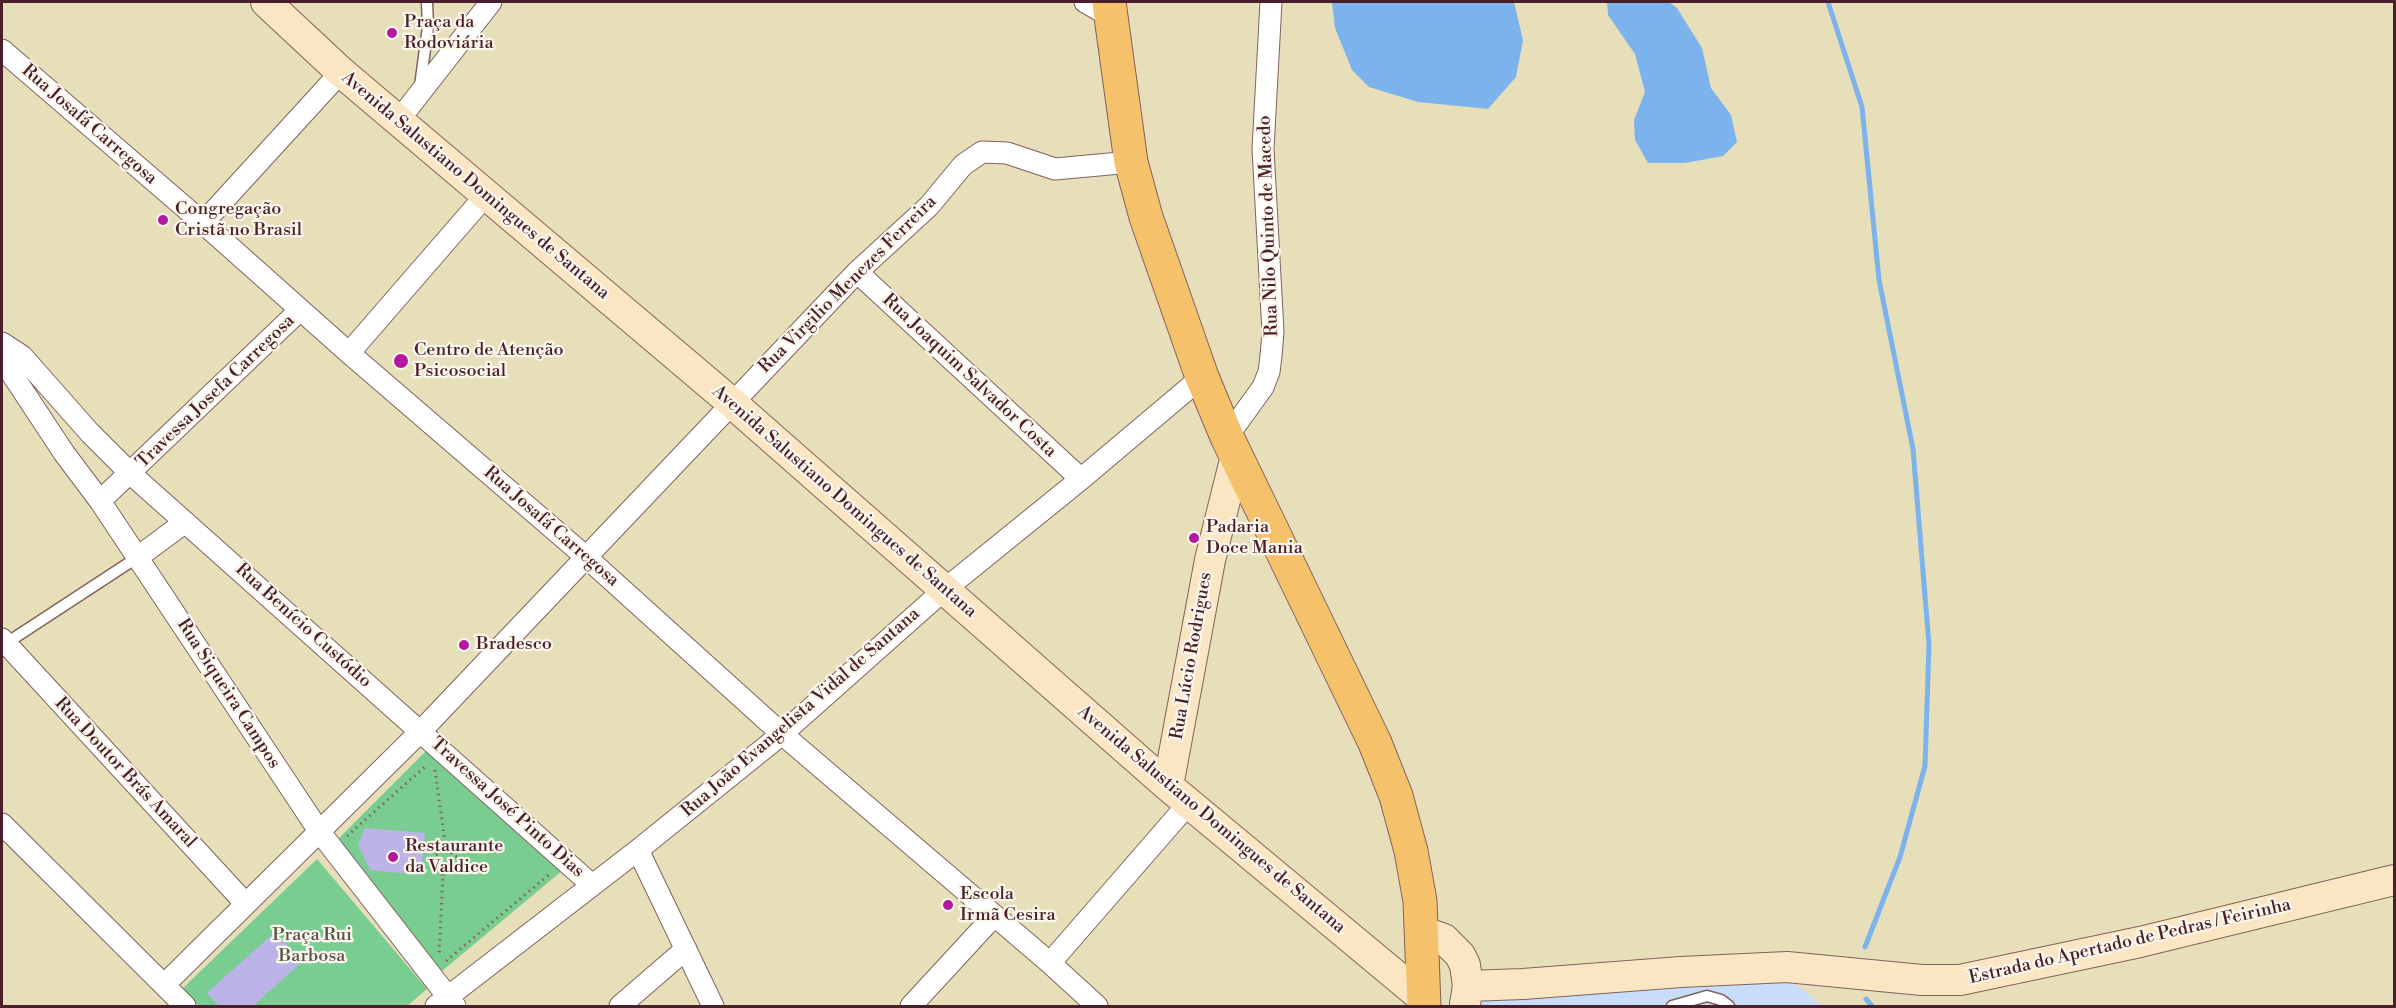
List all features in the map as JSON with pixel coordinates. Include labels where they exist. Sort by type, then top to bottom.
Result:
[{"type":"main road","points":[[1102,7],[1131,162],[1146,217],[1202,377],[1232,447],[1375,743],[1396,796],[1411,851],[1420,902],[1423,932],[1424,1003]]},
{"type":"street","name":"Avenida Salustiano Domingues de Santana","points":[[266,2],[341,72],[732,404],[1178,795],[1424,1003]]},
{"type":"street","points":[[398,121],[492,2]]},
{"type":"street","name":"Rua Nilo Quinto de Macedo","points":[[1232,447],[1263,387],[1269,372],[1271,356],[1273,332],[1263,149],[1271,2]]},
{"type":"street","name":"Rua Josafá Carregosa","points":[[2,50],[586,557],[782,734],[1050,963],[1096,1006]]},
{"type":"street","points":[[203,223],[341,72]]},
{"type":"street","name":"Rua Virgilio Menezes Ferreira","points":[[422,731],[857,272],[930,206],[963,165],[982,152],[1007,153],[1055,169],[1131,162]]},
{"type":"street","points":[[349,353],[486,195]]},
{"type":"street","name":"Rua Joaquim Salvador Costa","points":[[857,272],[1081,479]]},
{"type":"street","name":"Travessa Josefa Carregosa","points":[[100,501],[131,474],[300,310]]},
{"type":"street","name":"Rua Benício Custódio","points":[[2,343],[22,356],[90,433],[184,523],[422,731]]},
{"type":"street","name":"Rua Siqueira Campos","points":[[2,349],[8,368],[64,453],[138,557],[319,831]]},
{"type":"street","name":"Rua João Evangelista Vidal de Santana","points":[[592,885],[782,734],[944,590],[1202,377]]},
{"type":"street","points":[[64,453],[90,433]]},
{"type":"street","name":"Rua Lúcio Rodrigues","points":[[1178,795],[1210,560],[1232,447]]},
{"type":"street","points":[[138,557],[184,523]]},
{"type":"street","name":"Rua Doutor Brás Amaral","points":[[3,643],[245,903]]},
{"type":"street","points":[[164,985],[422,731]]},
{"type":"street","name":"Travessa José Pinto Dias","points":[[422,731],[592,885]]},
{"type":"street","points":[[1050,963],[1178,795]]},
{"type":"street","points":[[2,824],[185,1006]]},
{"type":"street","points":[[319,831],[446,1003],[592,885]]},
{"type":"street","points":[[638,850],[713,1006]]},
{"type":"street","name":"Estrada do Apertado de Pedras / Feirinha","points":[[1466,996],[1523,984],[1670,972],[1787,967],[1922,980],[1960,980],[2140,942],[2394,880]]},
{"type":"street","points":[[911,1006],[994,916]]},
{"type":"street","points":[[1423,932],[1444,939],[1460,955],[1465,965],[1466,996]]},
{"type":"street","points":[[620,1006],[686,949]]},
{"type":"lane","points":[[418,95],[428,27],[427,2]]},
{"type":"lane","points":[[3,643],[138,557]]},
{"type":"lane","points":[[1672,1006],[1707,996],[1721,999],[1730,1006]]},
{"type":"path","points":[[342,841],[433,760],[446,849],[462,861],[443,875]]},
{"type":"path","points":[[438,957],[443,875],[428,860],[446,849]]},
{"type":"path","points":[[446,961],[555,869]]},
{"type":"shaded area","points":[[1723,980],[1793,982],[1822,1006],[1476,1006],[1495,997]]},
{"type":"green space","name":"Praça Rui Barbosa","points":[[425,752],[443,755],[563,870],[442,971],[433,969],[336,841]]},
{"type":"green space","name":"Praça Rui Barbosa","points":[[317,859],[427,989],[407,1006],[199,1006],[183,988]]},
{"type":"water","points":[[1332,2],[1514,2],[1523,40],[1516,77],[1488,109],[1418,102],[1369,87],[1352,70],[1335,28]]},
{"type":"water","points":[[1607,2],[1669,2],[1677,8],[1702,48],[1711,88],[1731,115],[1737,142],[1723,156],[1685,163],[1648,163],[1635,140],[1634,120],[1645,92],[1635,54],[1608,15]]},
{"type":"building","name":"Restaurante da Valdice","points":[[365,828],[425,833],[421,875],[370,870],[358,845]]},
{"type":"building","points":[[275,932],[302,962],[253,1006],[219,1006],[207,993]]},
{"type":"waterway","points":[[1828,2],[1862,107],[1879,280],[1913,449],[1929,645],[1925,766],[1900,857],[1865,947]]},
{"type":"waterway","points":[[1866,999],[1872,1006]]},
{"type":"place","name":"Praça da Rodoviária","points":[[392,33]]},
{"type":"place","name":"Congregação Cristã no Brasil","points":[[163,220]]},
{"type":"place","name":"Centro de Atenção Psicosocial","points":[[401,361]]},
{"type":"place","name":"Padaria Doce Mania","points":[[1194,538]]},
{"type":"place","name":"Bradesco","points":[[464,645]]},
{"type":"place","name":"Restaurante da Valdice","points":[[393,857]]},
{"type":"place","name":"Escola Irmã Cesira","points":[[948,905]]}]
